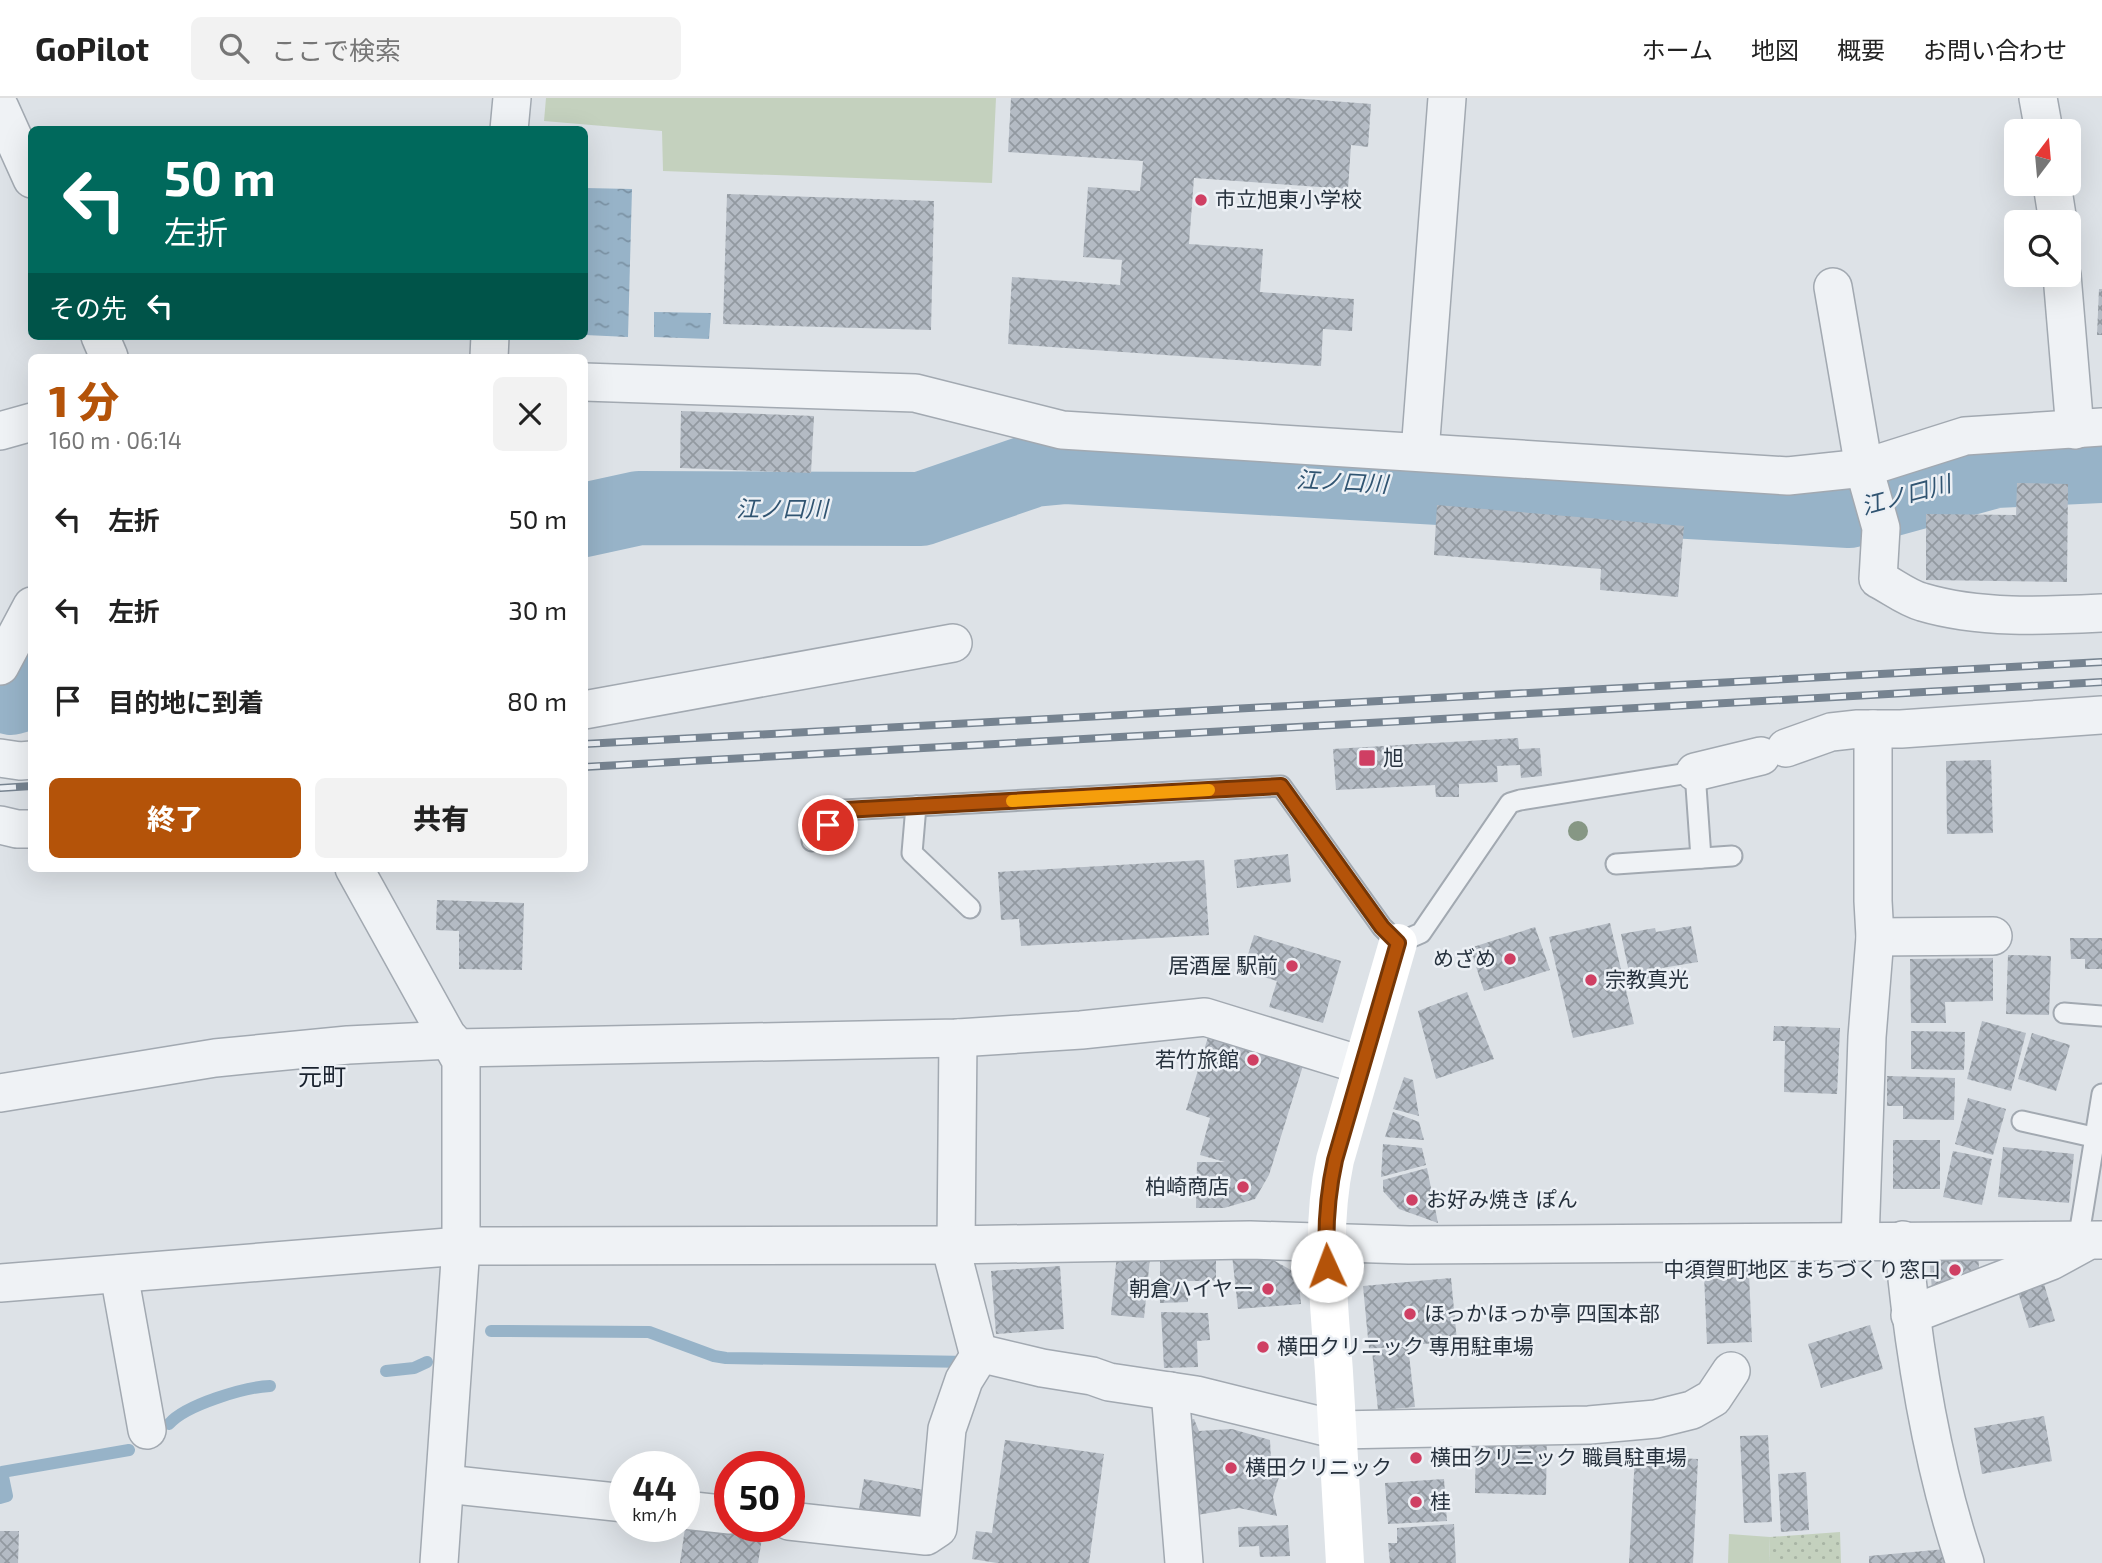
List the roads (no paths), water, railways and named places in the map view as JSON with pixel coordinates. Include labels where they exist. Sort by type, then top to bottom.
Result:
[{"type":"main road","points":[[1345,1563],[1326,1242],[1327,1195],[1361,1065],[1398,943]]},
{"type":"street","points":[[509,126],[512,98]]},
{"type":"street","points":[[1420,452],[1447,98]]},
{"type":"street","points":[[2038,98],[2042,119]]},
{"type":"street","points":[[0,108],[28,170]]},
{"type":"street","points":[[1833,287],[1866,477],[1881,528],[1878,579],[1919,602],[1974,611],[2017,614],[2102,613]]},
{"type":"street","points":[[588,382],[915,393],[1062,430],[1788,476],[1866,477],[1965,436],[2088,429],[2064,287]]},
{"type":"street","points":[[0,431],[28,423]]},
{"type":"street","points":[[0,666],[28,614]]},
{"type":"street","points":[[588,709],[953,643]]},
{"type":"street","points":[[1695,772],[1773,752],[1831,732],[2102,715]]},
{"type":"street","points":[[1860,1242],[1867,1037],[1875,937],[1873,729]]},
{"type":"street","points":[[0,758],[28,760]]},
{"type":"street","points":[[0,825],[28,829]]},
{"type":"street","points":[[356,872],[461,1061],[461,1246],[439,1563]]},
{"type":"street","points":[[1875,937],[1993,936]]},
{"type":"street","points":[[0,1093],[215,1058],[348,1045],[958,1038],[1081,1030],[1205,1017],[1361,1065]]},
{"type":"street","points":[[805,1523],[926,1536],[938,1528],[947,1429],[964,1380],[979,1353],[953,1245],[958,1038]]},
{"type":"street","points":[[0,1283],[461,1246],[953,1245],[1250,1240],[1423,1245],[2090,1240]]},
{"type":"street","points":[[1903,1240],[1910,1315],[1935,1453],[1965,1563]]},
{"type":"street","points":[[1910,1315],[2051,1261],[2090,1240]]},
{"type":"street","points":[[119,1275],[147,1430]]},
{"type":"street","points":[[979,1353],[1042,1368],[1092,1376],[1109,1382],[1257,1409],[1311,1426],[1338,1430],[1589,1425],[1656,1419],[1692,1410],[1713,1398],[1731,1371]]},
{"type":"street","points":[[1170,1391],[1184,1563]]},
{"type":"street","points":[[446,1484],[609,1501]]},
{"type":"lane","points":[[812,841],[844,810],[1281,786],[1382,927],[1398,943],[1421,933],[1510,803],[1695,772],[1700,858]]},
{"type":"lane","points":[[916,806],[912,853],[970,908]]},
{"type":"lane","points":[[1616,864],[1732,856]]},
{"type":"lane","points":[[2064,1013],[2102,1016]]},
{"type":"lane","points":[[2090,1240],[2093,1137],[2102,1094]]},
{"type":"lane","points":[[2022,1121],[2093,1137]]},
{"type":"water","points":[[588,188],[632,189],[628,337],[588,335]]},
{"type":"water","points":[[654,312],[711,313],[709,339],[654,337]]},
{"type":"waterway","name":"江ノ口川","points":[[588,519],[639,508],[921,509],[1034,470],[1066,467],[1849,511],[1995,471],[2102,466]]},
{"type":"waterway","name":"江ノ口川","points":[[11,698],[28,693]]},
{"type":"waterway","points":[[491,1331],[649,1332],[726,1358],[969,1362]]},
{"type":"waterway","points":[[386,1371],[414,1368],[427,1362]]},
{"type":"waterway","points":[[169,1424],[188,1410],[216,1398],[270,1386]]},
{"type":"waterway","points":[[0,1498],[7,1496],[2,1472],[129,1450]]},
{"type":"railway","points":[[588,744],[2102,662]]},
{"type":"railway","points":[[588,767],[2102,682]]},
{"type":"railway","points":[[0,788],[28,786]]},
{"type":"place","name":"市立旭東小学校","points":[[1201,200]]},
{"type":"place","name":"旭","points":[[1367,758]]},
{"type":"place","name":"めざめ","points":[[1510,959]]},
{"type":"place","name":"居酒屋 駅前","points":[[1292,966]]},
{"type":"place","name":"宗教真光","points":[[1591,980]]},
{"type":"place","name":"若竹旅館","points":[[1253,1060]]},
{"type":"place","name":"柏崎商店","points":[[1243,1187]]},
{"type":"place","name":"お好み焼き ぽん","points":[[1412,1200]]},
{"type":"place","name":"中須賀町地区 まちづくり窓口","points":[[1955,1270]]},
{"type":"place","name":"朝倉ハイヤー","points":[[1268,1289]]},
{"type":"place","name":"ほっかほっか亭 四国本部","points":[[1410,1314]]},
{"type":"place","name":"横田クリニック 専用駐車場","points":[[1263,1347]]},
{"type":"place","name":"横田クリニック 職員駐車場","points":[[1416,1458]]},
{"type":"place","name":"横田クリニック","points":[[1231,1468]]},
{"type":"place","name":"桂","points":[[1416,1502]]},
{"type":"district","name":"元町","points":[[322,1077]]}]
